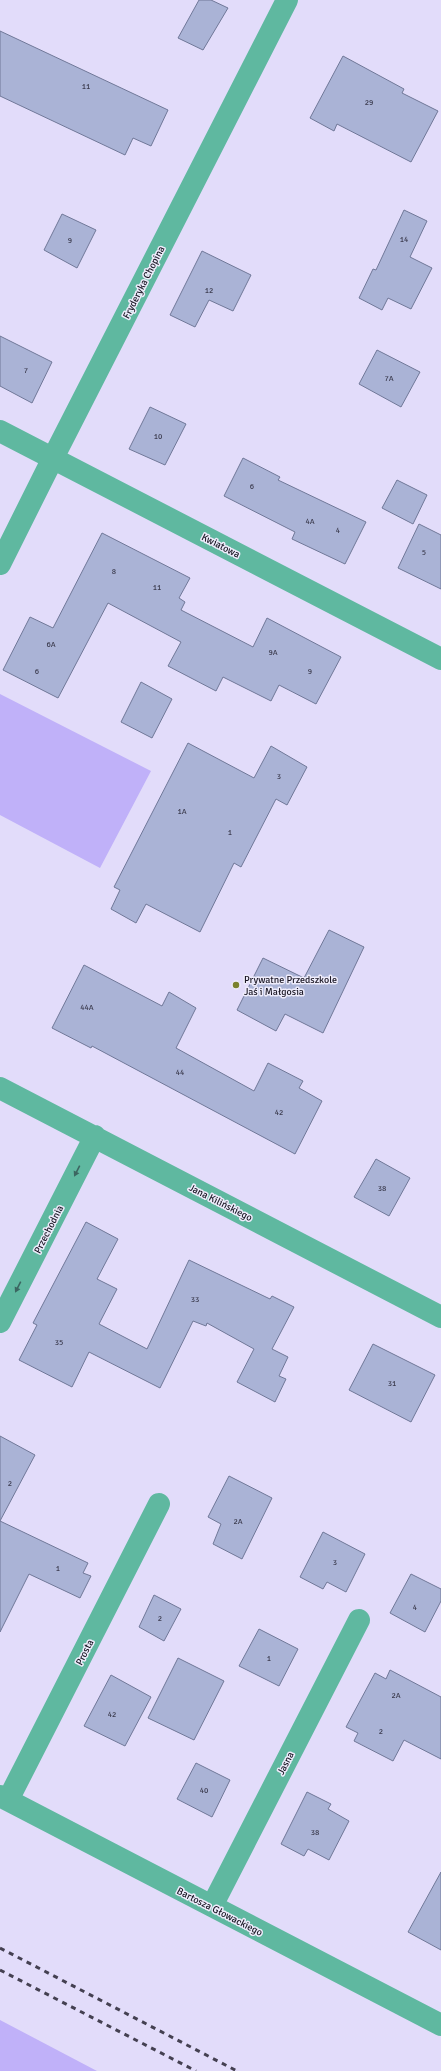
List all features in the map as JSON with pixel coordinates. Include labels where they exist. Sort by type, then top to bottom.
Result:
[{"type":"street","name":"Fryderyka Chopina","points":[[0,564],[287,0]]},
{"type":"street","name":"Kwiatowa","points":[[0,431],[441,658]]},
{"type":"street","name":"Jana Kilińskiego","points":[[0,1088],[441,1317]]},
{"type":"street","name":"Przechodnia","points":[[0,1322],[95,1136]]},
{"type":"street","name":"Prosta","points":[[4,1798],[159,1504]]},
{"type":"street","name":"Jasna","points":[[212,1906],[359,1620]]},
{"type":"street","name":"Bartosza Głowackiego","points":[[4,1798],[441,2025]]},
{"type":"shaded area","points":[[0,694],[151,771],[100,868],[0,815]]},
{"type":"shaded area","points":[[0,2020],[97,2071],[0,2071]]},
{"type":"building","points":[[199,0],[211,0],[228,8],[203,50],[178,38]]},
{"type":"building","points":[[0,31],[168,110],[151,146],[133,138],[125,155],[0,96]]},
{"type":"building","points":[[343,56],[404,89],[402,93],[438,111],[411,162],[337,124],[334,131],[310,118]]},
{"type":"building","points":[[404,210],[427,221],[410,257],[432,268],[411,309],[388,298],[382,310],[359,298],[373,269],[376,270]]},
{"type":"building","points":[[62,214],[96,230],[77,268],[44,250]]},
{"type":"building","points":[[202,251],[251,275],[233,311],[209,300],[195,327],[170,315]]},
{"type":"building","points":[[0,336],[52,362],[32,403],[0,386]]},
{"type":"building","points":[[377,350],[420,372],[401,407],[359,384]]},
{"type":"building","points":[[150,407],[186,424],[165,465],[129,449]]},
{"type":"building","points":[[243,458],[280,477],[278,480],[366,522],[345,564],[292,539],[295,532],[224,496]]},
{"type":"building","points":[[397,480],[427,495],[413,524],[382,508]]},
{"type":"building","points":[[419,524],[441,535],[441,589],[398,568]]},
{"type":"building","points":[[102,533],[190,578],[179,598],[185,602],[181,610],[253,647],[267,618],[341,657],[316,704],[279,685],[271,701],[223,677],[216,691],[168,666],[181,642],[108,603],[58,698],[3,670],[30,617],[53,628]]},
{"type":"building","points":[[141,682],[172,699],[152,738],[121,722]]},
{"type":"building","points":[[188,743],[254,778],[271,746],[307,767],[287,805],[276,799],[241,867],[234,863],[200,932],[146,904],[136,923],[111,909],[120,890],[114,887]]},
{"type":"building","points":[[329,930],[364,947],[323,1033],[285,1014],[276,1031],[237,1010],[263,958],[304,978]]},
{"type":"building","points":[[84,965],[162,1006],[169,992],[196,1008],[176,1048],[254,1091],[268,1063],[303,1081],[299,1088],[322,1101],[295,1154],[92,1046],[91,1048],[52,1028]]},
{"type":"building","points":[[376,1159],[410,1178],[389,1216],[354,1197]]},
{"type":"building","points":[[86,1222],[118,1239],[97,1279],[117,1289],[99,1324],[147,1349],[189,1260],[270,1299],[272,1296],[294,1307],[272,1349],[288,1357],[279,1376],[286,1379],[275,1402],[237,1382],[254,1349],[207,1323],[206,1326],[193,1321],[160,1388],[89,1352],[72,1387],[19,1360],[37,1325],[33,1323]]},
{"type":"building","points":[[373,1344],[435,1375],[411,1422],[349,1390]]},
{"type":"building","points":[[0,1436],[35,1455],[0,1521]]},
{"type":"building","points":[[229,1476],[272,1498],[242,1559],[213,1544],[221,1524],[208,1517]]},
{"type":"building","points":[[0,1521],[88,1563],[83,1573],[91,1576],[80,1598],[29,1574],[0,1632]]},
{"type":"building","points":[[323,1532],[365,1554],[346,1592],[327,1582],[323,1589],[300,1577]]},
{"type":"building","points":[[411,1574],[441,1589],[441,1601],[425,1632],[390,1613]]},
{"type":"building","points":[[154,1595],[181,1609],[164,1641],[139,1627]]},
{"type":"building","points":[[259,1629],[298,1649],[279,1686],[239,1666]]},
{"type":"building","points":[[178,1658],[224,1681],[194,1740],[148,1718]]},
{"type":"building","points":[[390,1670],[441,1697],[441,1759],[404,1740],[393,1761],[354,1741],[358,1733],[346,1727],[375,1673],[386,1679]]},
{"type":"building","points":[[111,1675],[151,1697],[125,1746],[84,1726]]},
{"type":"building","points":[[196,1763],[230,1780],[212,1817],[177,1799]]},
{"type":"building","points":[[307,1792],[331,1804],[328,1809],[349,1821],[329,1860],[308,1849],[304,1856],[281,1844]]},
{"type":"building","points":[[441,1872],[441,1950],[408,1932]]},
{"type":"railway","points":[[0,1948],[237,2071]]},
{"type":"railway","points":[[0,1970],[196,2071]]},
{"type":"place","name":"Prywatne Przedszkole Jaś i Małgosia","points":[[236,985]]}]
